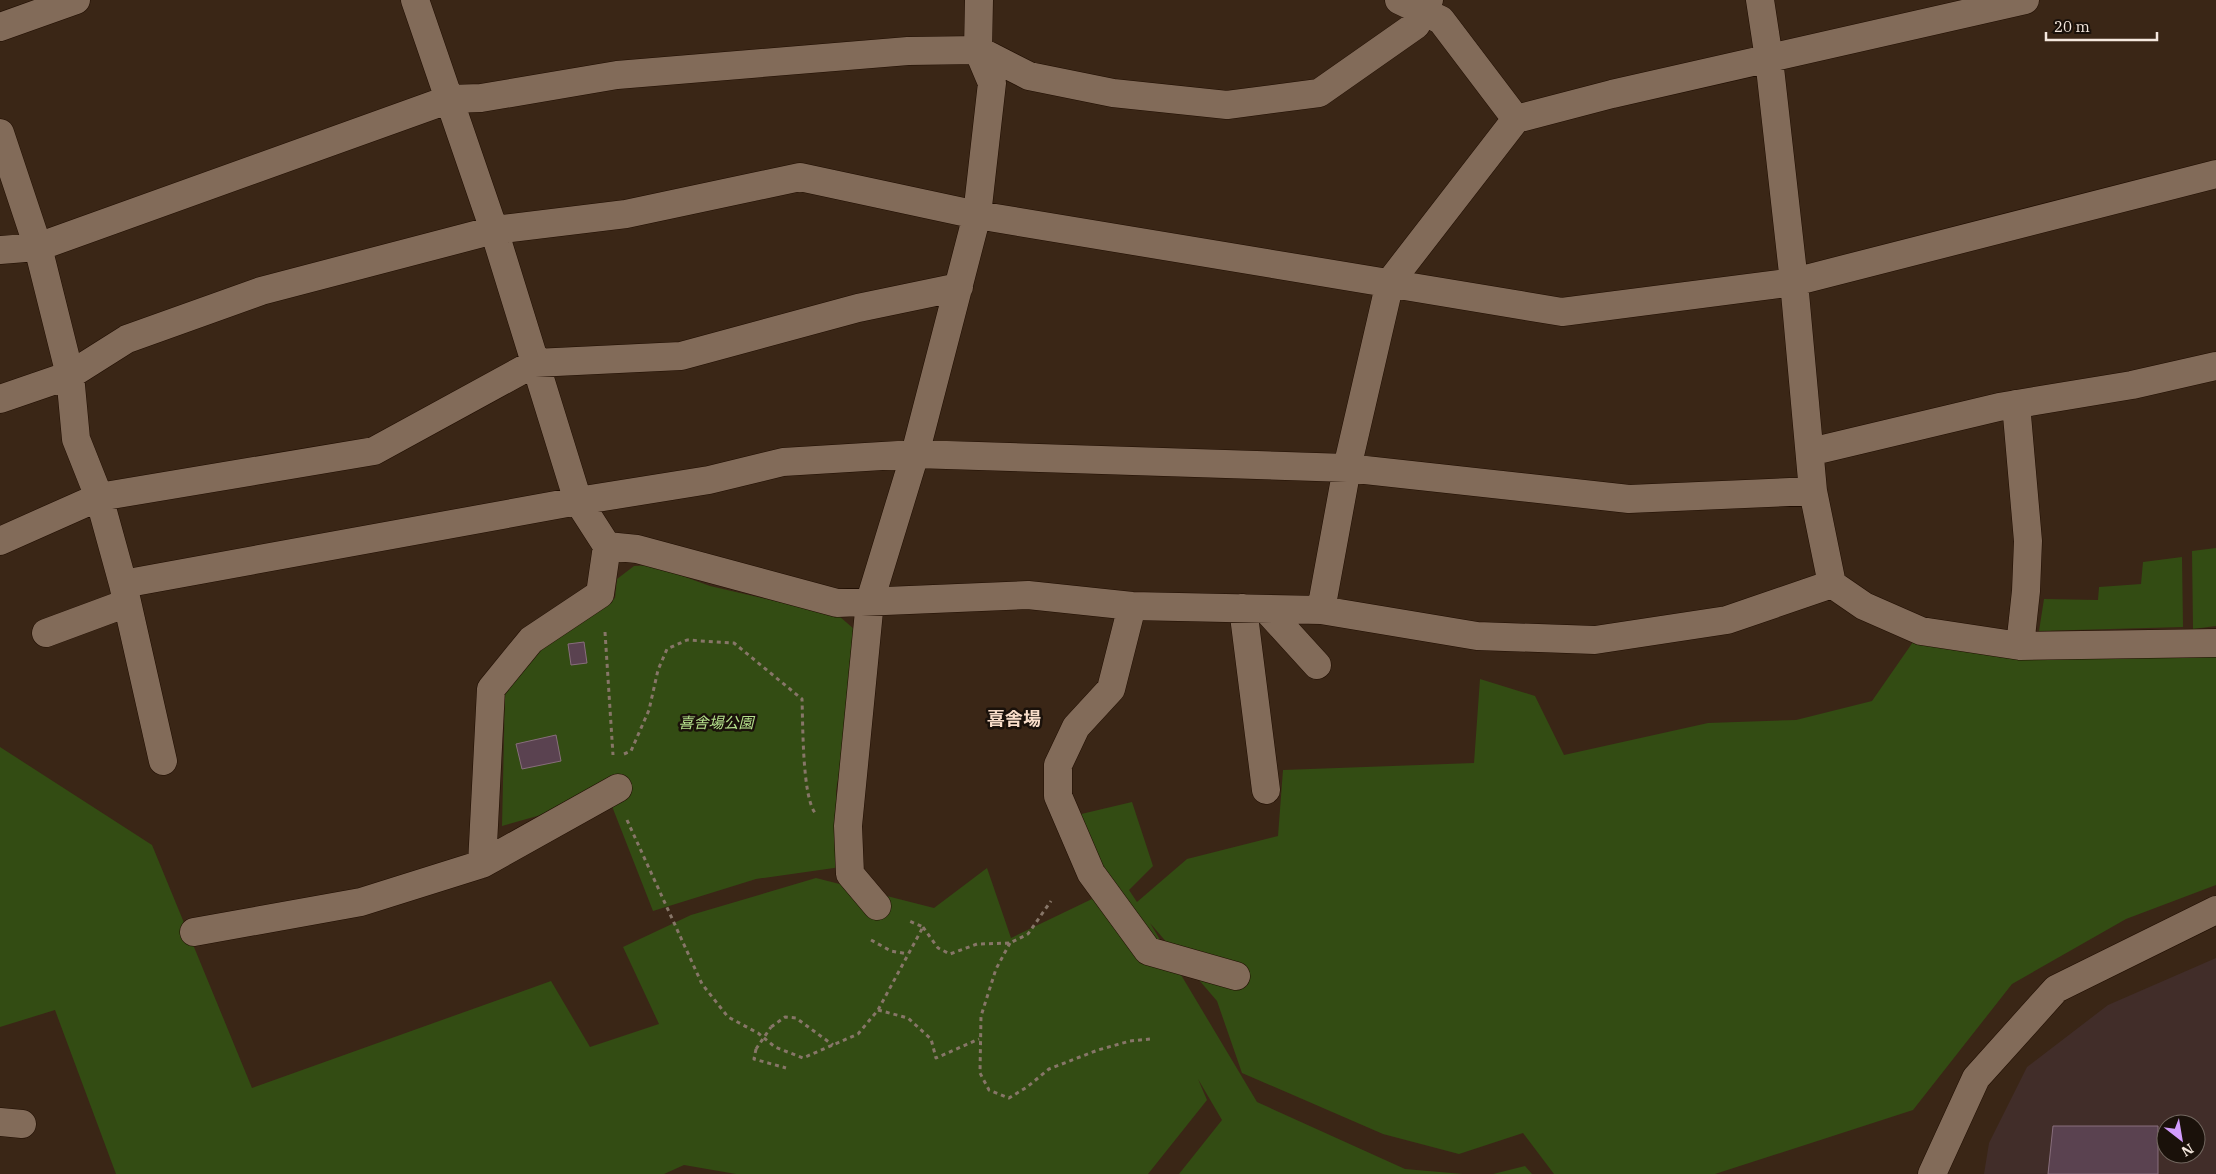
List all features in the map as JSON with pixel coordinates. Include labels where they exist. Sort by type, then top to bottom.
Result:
[{"type":"street","points":[[0,27],[76,0]]},
{"type":"street","points":[[415,0],[494,230],[578,501],[608,546],[600,594],[531,640],[491,688],[482,864]]},
{"type":"street","points":[[877,906],[850,874],[848,826],[870,601],[915,454],[977,214],[992,83],[978,50],[979,0]]},
{"type":"street","points":[[1399,0],[1426,6],[1441,20],[1516,119]]},
{"type":"street","points":[[1760,0],[1769,59],[1794,282],[1813,491],[1832,584],[1864,606],[1922,631],[2020,646],[2216,643]]},
{"type":"street","points":[[1322,610],[1347,468],[1390,282],[1516,119],[1612,94],[2025,0]]},
{"type":"street","points":[[0,250],[38,247],[450,99],[481,98],[617,75],[908,51],[978,50],[1029,76],[1113,93],[1227,105],[1319,94],[1416,25],[1426,6]]},
{"type":"street","points":[[0,133],[38,247],[70,375],[76,439],[99,497],[125,594],[163,761]]},
{"type":"street","points":[[0,399],[70,375],[127,339],[261,292],[494,230],[626,214],[800,177],[977,214],[1562,312],[1794,282],[2216,174]]},
{"type":"street","points":[[0,540],[99,497],[374,451],[535,363],[681,356],[858,308],[959,287]]},
{"type":"street","points":[[1810,452],[2016,404],[2132,385],[2216,366]]},
{"type":"street","points":[[2016,404],[2028,541],[2026,591],[2020,646]]},
{"type":"street","points":[[46,633],[125,594],[578,501],[709,480],[783,462],[915,454],[1347,468],[1629,499],[1813,491]]},
{"type":"street","points":[[608,546],[637,548],[837,603],[1028,595],[1132,606],[1322,610],[1477,636],[1595,640],[1727,620],[1832,584]]},
{"type":"street","points":[[1132,606],[1111,689],[1076,727],[1058,765],[1058,796],[1091,873],[1148,950],[1236,976]]},
{"type":"street","points":[[1254,609],[1317,665]]},
{"type":"street","points":[[1254,609],[1266,790]]},
{"type":"street","points":[[194,932],[361,902],[482,864],[618,788]]},
{"type":"street","points":[[1932,1174],[1976,1078],[2056,989],[2216,910]]},
{"type":"path","points":[[614,758],[631,751],[649,710],[658,670],[668,650],[687,640],[734,642],[802,699],[805,766],[810,808],[829,828],[849,836]]},
{"type":"path","points":[[877,906],[923,927],[938,948],[950,954],[977,944],[1010,943],[1028,934],[1051,901]]},
{"type":"path","points":[[669,914],[702,984],[728,1018],[758,1033],[775,1048],[803,1058],[858,1034],[878,1010],[923,927]]},
{"type":"path","points":[[871,940],[891,951],[908,954]]},
{"type":"path","points":[[1010,943],[996,969],[981,1016],[980,1073],[989,1090],[1009,1098],[1050,1069],[1098,1050],[1130,1041],[1150,1039]]},
{"type":"path","points":[[878,1010],[908,1018],[931,1039],[936,1058],[980,1039]]},
{"type":"path","points":[[786,1068],[754,1059],[756,1049],[771,1027],[785,1017],[796,1018],[834,1046]]},
{"type":"shaded area","points":[[2216,958],[2216,1174],[1984,1174],[1989,1143],[2027,1067],[2108,1005]]},
{"type":"green space","points":[[2216,548],[2216,626],[2193,629],[2192,551]]},
{"type":"green space","points":[[2182,557],[2183,627],[2039,631],[2044,599],[2098,600],[2099,587],[2141,584],[2143,562]]},
{"type":"green space","name":"喜舎場公園","points":[[652,565],[710,586],[839,616],[854,629],[847,727],[836,791],[848,866],[756,879],[653,911],[608,796],[502,826],[505,691],[530,658],[572,621],[615,598],[617,579],[634,566]]},
{"type":"green space","points":[[1913,642],[2216,653],[2216,885],[2126,919],[2012,984],[1913,1110],[1715,1174],[1554,1174],[1523,1133],[1459,1154],[1383,1134],[1242,1073],[1217,1001],[1150,923],[1257,1102],[1405,1169],[1463,1174],[1179,1174],[1222,1120],[1198,1079],[1207,1100],[1148,1174],[736,1174],[684,1165],[664,1174],[116,1174],[55,1010],[0,1027],[0,747],[152,845],[252,1088],[551,981],[590,1047],[659,1024],[623,947],[691,915],[816,878],[934,908],[987,868],[1011,938],[1092,899],[1073,866],[1077,815],[1132,802],[1153,866],[1129,890],[1137,902],[1187,859],[1278,836],[1283,770],[1474,763],[1480,679],[1535,696],[1564,755],[1708,723],[1796,720],[1872,701]]},
{"type":"green space","points":[[1525,1166],[1532,1174],[1493,1174]]},
{"type":"building","points":[[584,642],[587,663],[571,665],[568,644]]},
{"type":"building","points":[[556,735],[561,761],[522,769],[516,744]]},
{"type":"building","points":[[2053,1126],[2156,1126],[2156,1164],[2158,1164],[2158,1174],[2048,1174]]},
{"type":"district","name":"喜舎場","points":[[1014,718]]}]
